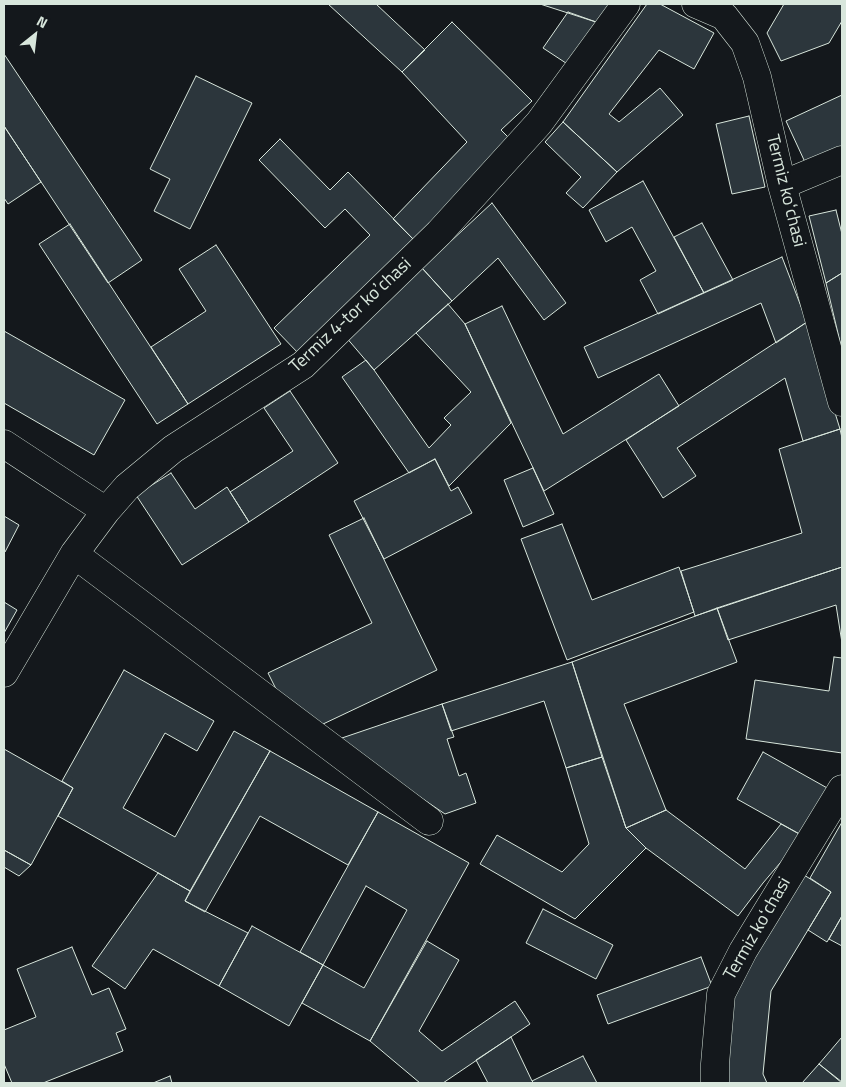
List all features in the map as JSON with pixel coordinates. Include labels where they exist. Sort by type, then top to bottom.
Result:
[{"type":"street","name":"Termiz 4-tor koʼchasi","points":[[4,673],[74,554],[126,486],[173,449],[303,365],[440,233],[539,124],[626,4]]},
{"type":"street","name":"Termiz koʻchasi","points":[[696,4],[724,16],[746,43],[757,77],[782,184],[842,402]]},
{"type":"street","points":[[782,184],[842,160]]},
{"type":"street","points":[[4,444],[106,510]]},
{"type":"street","points":[[74,554],[429,821]]},
{"type":"street","name":"Termiz koʻchasi","points":[[715,1083],[722,994],[743,951],[842,789]]},
{"type":"building","points":[[328,4],[376,4],[425,50],[402,72]]},
{"type":"building","points":[[540,4],[611,4],[599,23]]},
{"type":"building","points":[[647,4],[660,4],[714,33],[694,69],[659,50],[609,114],[619,122],[660,88],[683,115],[617,172],[563,122]]},
{"type":"building","points":[[784,4],[842,4],[842,21],[829,43],[781,61],[767,33]]},
{"type":"building","points":[[568,12],[599,23],[575,69],[543,48]]},
{"type":"building","points":[[452,22],[532,101],[501,130],[513,142],[416,242],[393,219],[467,142],[402,72]]},
{"type":"building","points":[[4,54],[142,260],[108,283],[4,126]]},
{"type":"building","points":[[196,76],[252,103],[190,229],[154,211],[170,179],[150,169]]},
{"type":"building","points":[[842,95],[842,159],[810,173],[786,121]]},
{"type":"building","points":[[749,116],[765,187],[732,194],[716,124]]},
{"type":"building","points":[[563,122],[617,172],[583,208],[566,193],[581,177],[545,142]]},
{"type":"building","points":[[4,126],[41,182],[8,204],[4,198]]},
{"type":"building","points":[[280,139],[330,190],[348,172],[416,242],[300,355],[274,328],[370,235],[345,209],[325,228],[259,160]]},
{"type":"building","points":[[643,181],[704,293],[658,314],[640,280],[656,271],[632,227],[606,242],[589,210]]},
{"type":"building","points":[[492,203],[566,303],[544,320],[498,258],[452,301],[422,268]]},
{"type":"building","points":[[836,210],[842,234],[842,273],[826,283],[809,216]]},
{"type":"building","points":[[702,223],[733,280],[704,293],[674,237]]},
{"type":"building","points":[[70,224],[188,404],[157,424],[39,244]]},
{"type":"building","points":[[216,245],[281,344],[188,404],[151,347],[206,311],[179,269]]},
{"type":"building","points":[[782,257],[807,322],[776,343],[761,303],[598,378],[584,347]]},
{"type":"building","points":[[422,268],[452,301],[374,370],[345,336]]},
{"type":"building","points":[[842,273],[842,350],[826,283]]},
{"type":"building","points":[[448,304],[465,324],[511,423],[449,486],[435,459],[409,473],[342,377],[366,360],[429,448],[451,425],[444,418],[471,392],[416,333]]},
{"type":"building","points":[[502,306],[563,434],[659,374],[679,406],[544,491],[465,324]]},
{"type":"building","points":[[807,322],[840,429],[803,441],[785,378],[677,448],[696,476],[663,498],[626,440]]},
{"type":"building","points":[[4,331],[125,400],[94,455],[4,403]]},
{"type":"building","points":[[290,391],[338,463],[249,522],[230,492],[293,451],[264,408]]},
{"type":"building","points":[[840,429],[842,438],[842,567],[695,616],[681,571],[802,533],[779,449]]},
{"type":"building","points":[[435,459],[451,491],[458,487],[472,513],[384,559],[354,501]]},
{"type":"building","points":[[533,468],[554,514],[523,527],[504,480]]},
{"type":"building","points":[[171,473],[195,509],[227,487],[249,522],[182,565],[136,495]]},
{"type":"building","points":[[4,516],[19,525],[5,552],[4,551]]},
{"type":"building","points":[[364,518],[437,670],[321,725],[282,701],[268,673],[372,623],[329,535]]},
{"type":"building","points":[[562,524],[592,600],[679,567],[694,612],[567,660],[521,539]]},
{"type":"building","points":[[842,567],[842,643],[836,605],[728,640],[717,608]]},
{"type":"building","points":[[4,602],[17,610],[4,633]]},
{"type":"building","points":[[717,608],[737,662],[624,704],[666,810],[626,828],[572,662]]},
{"type":"building","points":[[834,657],[842,658],[842,753],[746,739],[755,680],[829,691]]},
{"type":"building","points":[[572,662],[602,757],[566,768],[544,701],[451,731],[442,704]]},
{"type":"building","points":[[124,670],[214,721],[197,751],[165,733],[123,808],[175,837],[234,731],[270,751],[190,891],[58,816],[73,788],[62,781]]},
{"type":"building","points":[[442,704],[454,737],[447,739],[459,776],[466,773],[476,803],[445,814],[336,740]]},
{"type":"building","points":[[4,749],[73,788],[31,865],[4,850]]},
{"type":"building","points":[[270,751],[378,812],[348,865],[260,816],[205,912],[185,901]]},
{"type":"building","points":[[763,752],[829,789],[803,836],[737,799]]},
{"type":"building","points":[[602,757],[626,828],[646,848],[575,919],[480,864],[497,835],[562,872],[589,844],[566,768]]},
{"type":"building","points":[[666,810],[745,869],[781,824],[803,836],[738,916],[646,848],[626,828]]},
{"type":"building","points":[[378,812],[469,863],[370,1041],[302,1003],[323,965],[300,952]],"holes":[[[366,886],[407,910],[364,988],[323,965]]]},
{"type":"building","points":[[842,822],[842,916],[827,942],[808,930],[831,892],[810,878]]},
{"type":"building","points":[[4,850],[31,865],[19,876],[4,867]]},
{"type":"building","points":[[158,873],[190,891],[185,901],[248,933],[219,986],[153,949],[125,989],[92,966]]},
{"type":"building","points":[[804,875],[831,892],[771,991],[763,1074],[767,1083],[725,1083],[735,988]]},
{"type":"building","points":[[543,909],[613,945],[596,979],[526,943]]},
{"type":"building","points":[[842,916],[842,946],[829,939]]},
{"type":"building","points":[[252,926],[323,965],[289,1026],[219,986]]},
{"type":"building","points":[[427,941],[459,960],[419,1031],[442,1051],[515,1001],[530,1024],[443,1083],[420,1083],[370,1041]]},
{"type":"building","points":[[72,947],[92,995],[109,988],[126,1029],[116,1033],[123,1051],[43,1083],[12,1083],[4,1064],[4,1030],[36,1017],[17,969]]},
{"type":"building","points":[[701,957],[712,986],[608,1024],[597,995]]},
{"type":"building","points":[[511,1037],[534,1083],[488,1083],[476,1060]]},
{"type":"building","points":[[842,1037],[842,1082],[819,1064]]},
{"type":"building","points":[[583,1056],[597,1083],[534,1083],[532,1081]]},
{"type":"building","points":[[819,1064],[842,1083],[802,1083]]},
{"type":"building","points":[[170,1076],[172,1083],[153,1083]]}]
